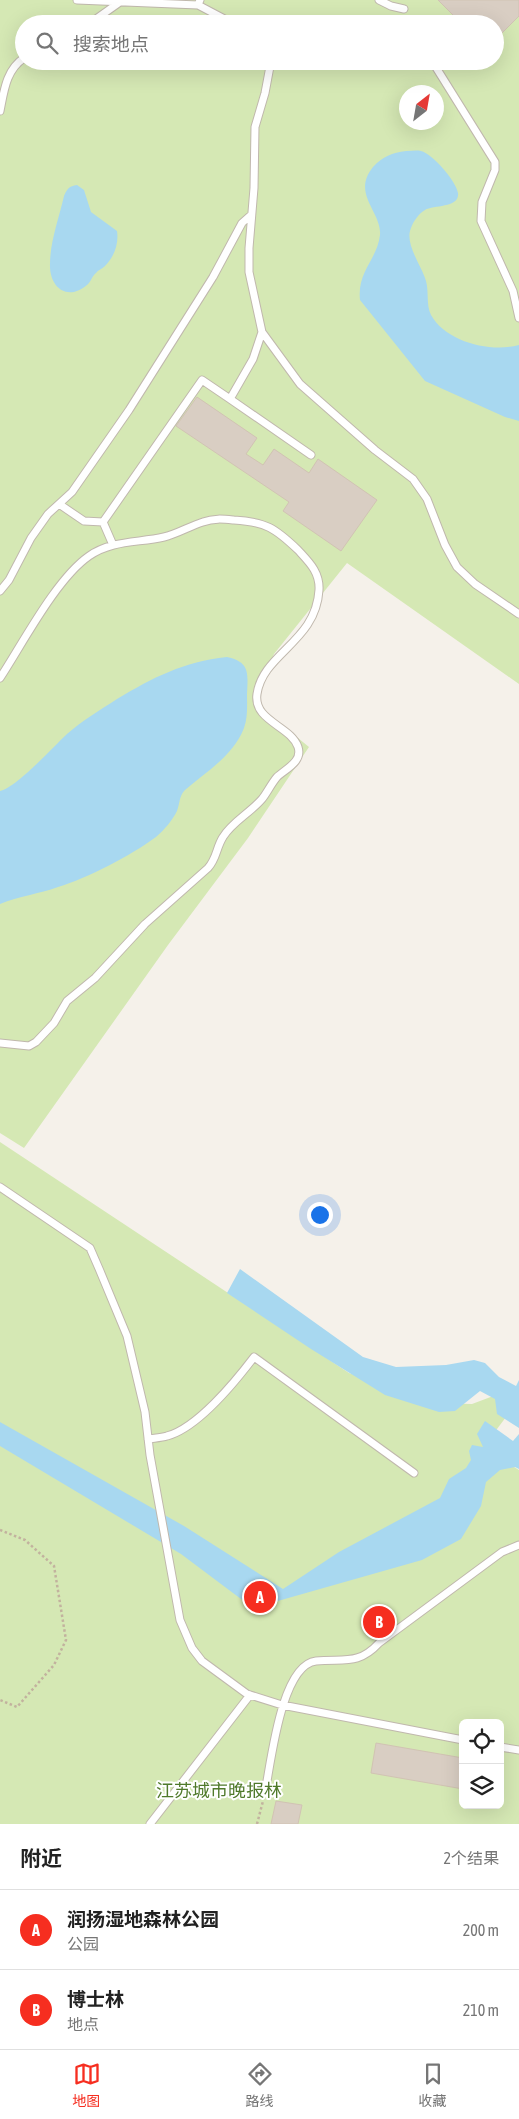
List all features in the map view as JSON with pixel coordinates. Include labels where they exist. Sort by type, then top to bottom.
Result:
[{"type":"lane","points":[[77,0],[199,2],[220,15]]},
{"type":"lane","points":[[379,0],[391,6],[404,8]]},
{"type":"lane","points":[[95,1],[103,15],[120,2]]},
{"type":"lane","points":[[0,111],[6,81],[15,67]]},
{"type":"lane","points":[[269,70],[265,94],[255,127],[254,188],[249,272],[262,332],[300,384],[375,450],[413,480],[427,499],[445,545],[457,567],[475,584],[519,614]]},
{"type":"lane","points":[[438,70],[495,162],[495,170],[482,202],[481,221],[494,254],[513,291],[519,318]]},
{"type":"lane","points":[[0,591],[8,580],[30,538],[48,514],[72,492],[128,410],[212,277],[242,223],[251,215]]},
{"type":"lane","points":[[230,399],[253,359],[262,332]]},
{"type":"lane","points":[[103,522],[202,380],[311,455]]},
{"type":"lane","points":[[59,504],[84,521],[103,522]]},
{"type":"lane","points":[[0,678],[49,601],[76,566],[90,556],[113,545],[164,537],[214,519],[256,522],[266,524],[279,533],[313,566],[318,578],[319,590],[313,616],[308,626],[268,670],[257,695],[258,705],[263,714],[298,746],[299,752],[296,761],[278,776],[262,800],[224,836],[219,844],[215,860],[208,868],[145,924],[95,978],[68,1001],[54,1023],[36,1042],[29,1046],[0,1043]]},
{"type":"lane","points":[[103,522],[113,545]]},
{"type":"lane","points":[[0,1187],[90,1248],[127,1336],[145,1412],[180,1620],[192,1648],[202,1661],[250,1695],[282,1705],[459,1739]]},
{"type":"lane","points":[[148,1438],[168,1436],[202,1416],[254,1358],[414,1473]]},
{"type":"lane","points":[[265,1792],[282,1705],[291,1683],[304,1666],[314,1661],[341,1662],[356,1660],[370,1653],[379,1643],[502,1552],[519,1545]]},
{"type":"lane","points":[[150,1824],[250,1695]]},
{"type":"lane","points":[[504,1748],[519,1750]]},
{"type":"path","points":[[0,1530],[25,1540],[54,1566],[66,1640],[54,1665],[30,1694],[17,1706],[0,1700]]},
{"type":"path","points":[[257,1824],[265,1792]]},
{"type":"green space","points":[[0,0],[519,0],[519,684],[347,563],[274,654],[254,702],[309,747],[248,838],[168,945],[24,1148],[0,1133]]},
{"type":"green space","name":"江苏城市晚报林","points":[[0,1142],[349,1373],[431,1403],[472,1404],[496,1395],[506,1417],[491,1437],[496,1456],[519,1470],[519,1824],[0,1824]]},
{"type":"water","points":[[406,151],[421,151],[432,157],[449,175],[458,193],[458,198],[451,204],[429,208],[421,213],[413,223],[409,234],[414,255],[426,281],[431,315],[447,332],[470,343],[496,347],[519,345],[519,421],[505,417],[425,381],[360,300],[361,281],[375,252],[380,235],[377,218],[366,194],[367,177],[373,167],[384,158]]},
{"type":"water","points":[[77,185],[84,190],[91,212],[117,231],[117,241],[111,259],[95,274],[88,284],[80,290],[66,292],[56,285],[53,279],[50,272],[50,256],[64,196],[69,188]]},
{"type":"water","points":[[227,657],[235,659],[244,665],[247,674],[247,711],[244,728],[226,755],[183,792],[177,811],[165,828],[146,844],[95,872],[70,883],[0,904],[0,791],[25,775],[73,729],[117,699],[169,672],[211,659]]},
{"type":"water","points":[[240,1269],[363,1357],[396,1367],[446,1365],[474,1360],[485,1363],[499,1377],[516,1386],[519,1380],[519,1428],[497,1414],[495,1399],[480,1391],[455,1411],[439,1412],[385,1395],[227,1293]]},
{"type":"water","points":[[485,1421],[513,1441],[519,1434],[519,1469],[515,1467],[500,1470],[486,1482],[481,1506],[461,1539],[422,1560],[253,1608],[181,1554],[0,1446],[0,1422],[184,1526],[283,1589],[339,1552],[440,1498],[449,1479],[466,1468],[471,1460],[469,1451],[472,1445],[483,1447],[477,1434]]},
{"type":"building","points":[[438,0],[519,0],[519,16],[504,31],[504,15],[453,15]]},
{"type":"building","points":[[197,397],[257,438],[246,454],[263,465],[274,449],[309,473],[318,459],[377,500],[341,551],[283,511],[289,502],[176,426]]},
{"type":"building","points":[[376,1743],[459,1757],[459,1788],[371,1773]]},
{"type":"building","points":[[276,1801],[302,1805],[298,1824],[271,1824]]},
{"type":"place","name":"润扬湿地森林公园","points":[[260,1597]]},
{"type":"place","name":"博士林","points":[[379,1622]]}]
